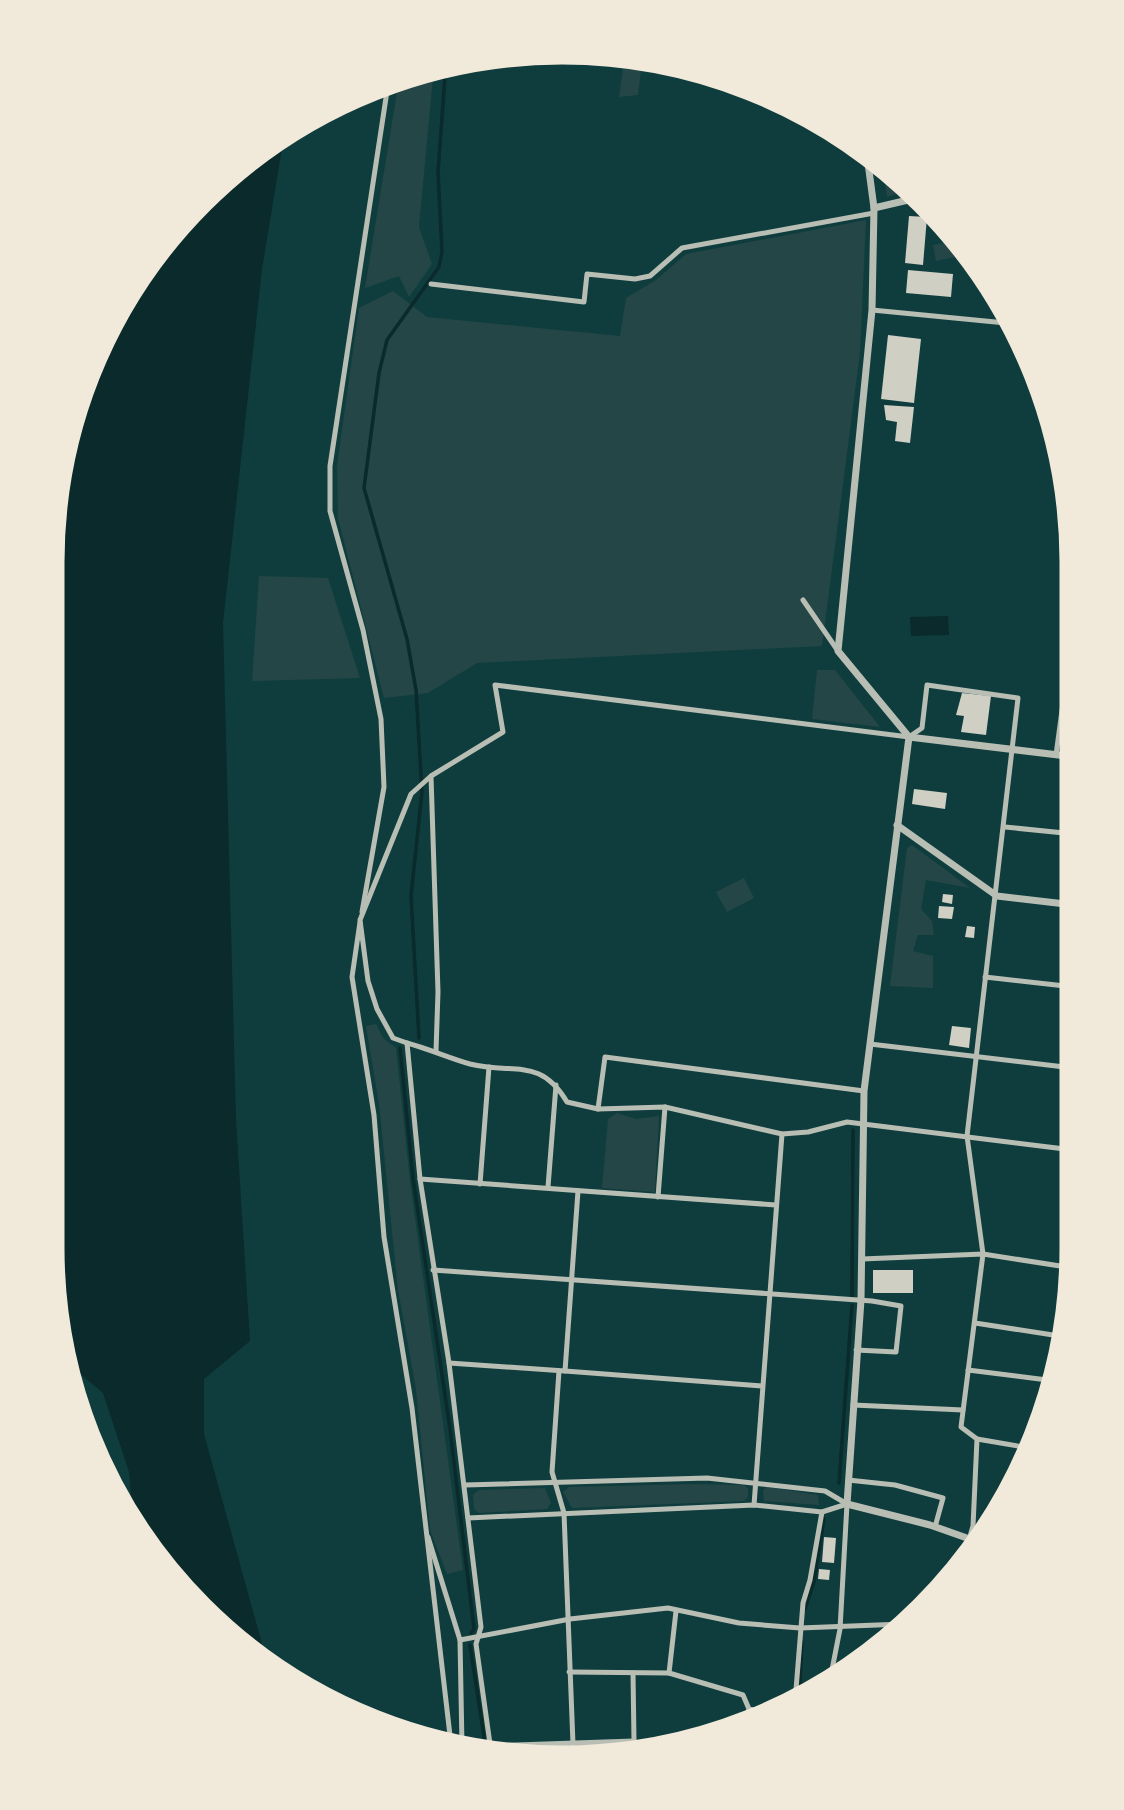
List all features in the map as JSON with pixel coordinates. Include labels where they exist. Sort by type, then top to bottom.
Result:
[{"type":"street","points":[[387,91],[330,466],[330,511],[363,630],[381,719],[384,787],[352,976],[374,1115],[384,1237],[412,1408],[450,1738]]},
{"type":"street","points":[[838,651],[872,310],[874,211],[868,163]]},
{"type":"street","points":[[431,284],[583,302],[587,274],[635,279],[650,276],[682,248],[874,211],[910,200]]},
{"type":"street","points":[[872,310],[1004,323]]},
{"type":"street","points":[[803,600],[838,651],[909,737],[864,1091],[861,1300],[840,1629],[832,1672]]},
{"type":"street","points":[[1064,756],[495,685],[503,733],[432,776],[407,801],[360,920],[368,981],[377,1009],[393,1038],[470,1064],[523,1070],[548,1077],[556,1083],[567,1102],[598,1109],[665,1107],[782,1133],[808,1132],[847,1122],[1064,1149]]},
{"type":"street","points":[[909,737],[922,728],[927,685],[1018,698],[967,1136],[984,1254],[961,1427],[977,1439],[1023,1447]]},
{"type":"street","points":[[1056,755],[1064,695]]},
{"type":"street","points":[[432,776],[438,992],[436,1051]]},
{"type":"street","points":[[897,825],[996,896],[1064,904]]},
{"type":"street","points":[[1005,827],[1064,833]]},
{"type":"street","points":[[985,978],[1064,986]]},
{"type":"street","points":[[407,1043],[420,1180],[449,1363],[481,1627],[476,1644],[491,1745]]},
{"type":"street","points":[[870,1044],[1064,1067]]},
{"type":"street","points":[[598,1109],[605,1057],[864,1091]]},
{"type":"street","points":[[480,1184],[489,1067]]},
{"type":"street","points":[[548,1187],[556,1083]]},
{"type":"street","points":[[658,1197],[665,1107]]},
{"type":"street","points":[[754,1505],[782,1133]]},
{"type":"street","points":[[420,1180],[548,1187],[776,1206]]},
{"type":"street","points":[[573,1744],[564,1513],[552,1472],[579,1191]]},
{"type":"street","points":[[862,1259],[984,1254],[1063,1266]]},
{"type":"street","points":[[433,1270],[861,1300],[901,1306],[896,1352],[856,1350]]},
{"type":"street","points":[[975,1323],[1057,1336]]},
{"type":"street","points":[[449,1363],[762,1386]]},
{"type":"street","points":[[968,1370],[1046,1380]]},
{"type":"street","points":[[853,1405],[963,1410]]},
{"type":"street","points":[[967,1545],[977,1439]]},
{"type":"street","points":[[464,1485],[707,1478],[755,1481],[825,1491],[846,1504],[969,1539]]},
{"type":"street","points":[[848,1480],[895,1486],[943,1498],[934,1527]]},
{"type":"street","points":[[468,1518],[754,1505],[822,1512],[846,1504]]},
{"type":"street","points":[[796,1693],[800,1628],[822,1512]]},
{"type":"street","points":[[425,1532],[460,1640],[462,1740]]},
{"type":"street","points":[[460,1640],[570,1619],[668,1608],[739,1622],[800,1628],[840,1629],[894,1625]]},
{"type":"street","points":[[669,1673],[676,1611]]},
{"type":"street","points":[[569,1672],[669,1673],[743,1695],[749,1709],[747,1715]]},
{"type":"street","points":[[633,1673],[634,1745]]},
{"type":"street","points":[[749,1709],[757,1711]]},
{"type":"street","points":[[509,1747],[634,1741]]},
{"type":"shaded area","points":[[623,68],[641,70],[638,95],[619,97]]},
{"type":"shaded area","points":[[433,77],[419,227],[432,264],[409,297],[399,276],[365,288],[398,87]]},
{"type":"shaded area","points":[[283,144],[262,269],[223,623],[236,1120],[250,1341],[204,1379],[204,1434],[265,1653],[231,1626],[184,1579],[144,1527],[132,1507],[129,1472],[103,1393],[75,1369],[69,1346],[61,1281],[60,562],[64,496],[69,464],[86,400],[111,340],[144,283],[163,256],[207,207],[256,163]]},
{"type":"shaded area","points":[[884,176],[902,193],[887,197]]},
{"type":"shaded area","points":[[866,220],[860,353],[822,646],[477,663],[428,693],[384,698],[338,518],[337,466],[359,308],[393,291],[427,317],[620,336],[626,298],[656,280],[686,254]]},
{"type":"shaded area","points":[[949,242],[961,256],[936,261],[933,245]]},
{"type":"shaded area","points":[[259,576],[328,578],[360,678],[252,681]]},
{"type":"shaded area","points":[[948,616],[949,635],[911,636],[910,617]]},
{"type":"shaded area","points":[[817,670],[835,670],[880,727],[812,719]]},
{"type":"shaded area","points":[[912,845],[970,888],[926,880],[921,909],[932,921],[934,935],[918,935],[913,951],[933,956],[933,988],[890,986],[907,848]]},
{"type":"shaded area","points":[[744,878],[754,898],[727,912],[716,892]]},
{"type":"shaded area","points":[[376,1024],[383,1038],[396,1048],[410,1181],[463,1570],[447,1574],[430,1530],[416,1389],[398,1290],[379,1104],[366,1026]]},
{"type":"shaded area","points":[[617,1113],[636,1119],[659,1116],[655,1192],[602,1188],[608,1119]]},
{"type":"shaded area","points":[[743,1485],[748,1488],[748,1497],[744,1501],[572,1508],[563,1492],[569,1487]]},
{"type":"shaded area","points":[[767,1487],[818,1495],[819,1505],[764,1501],[763,1490]]},
{"type":"shaded area","points":[[545,1488],[551,1503],[547,1509],[479,1513],[474,1509],[473,1495],[479,1490]]},
{"type":"building","points":[[909,216],[927,217],[923,265],[905,263]]},
{"type":"building","points":[[908,270],[953,274],[951,297],[906,293]]},
{"type":"building","points":[[888,335],[921,339],[914,403],[881,399]]},
{"type":"building","points":[[884,405],[914,407],[910,443],[895,441],[897,422],[886,420]]},
{"type":"building","points":[[962,693],[991,696],[986,735],[961,732],[964,716],[956,715]]},
{"type":"building","points":[[914,789],[947,793],[945,809],[912,804]]},
{"type":"building","points":[[943,894],[953,895],[952,904],[942,902]]},
{"type":"building","points":[[939,906],[954,907],[952,919],[938,918]]},
{"type":"building","points":[[967,926],[975,927],[974,938],[965,937]]},
{"type":"building","points":[[952,1026],[971,1028],[969,1048],[949,1045]]},
{"type":"building","points":[[873,1270],[913,1270],[913,1293],[873,1293]]},
{"type":"building","points":[[824,1537],[836,1538],[834,1563],[822,1562]]},
{"type":"building","points":[[819,1569],[830,1570],[829,1580],[818,1579]]},
{"type":"waterway","points":[[419,1038],[411,896],[422,792],[416,690],[407,639],[364,488],[379,373],[387,340],[439,267],[442,252],[438,172],[445,74]]},
{"type":"waterway","points":[[400,1048],[413,1178],[450,1429],[474,1629],[471,1633]]},
{"type":"waterway","points":[[852,1297],[853,1130]]},
{"type":"waterway","points":[[839,1483],[852,1305]]},
{"type":"waterway","points":[[805,1609],[814,1582],[824,1519]]},
{"type":"waterway","points":[[799,1690],[802,1642]]},
{"type":"waterway","points":[[470,1645],[485,1744]]}]
